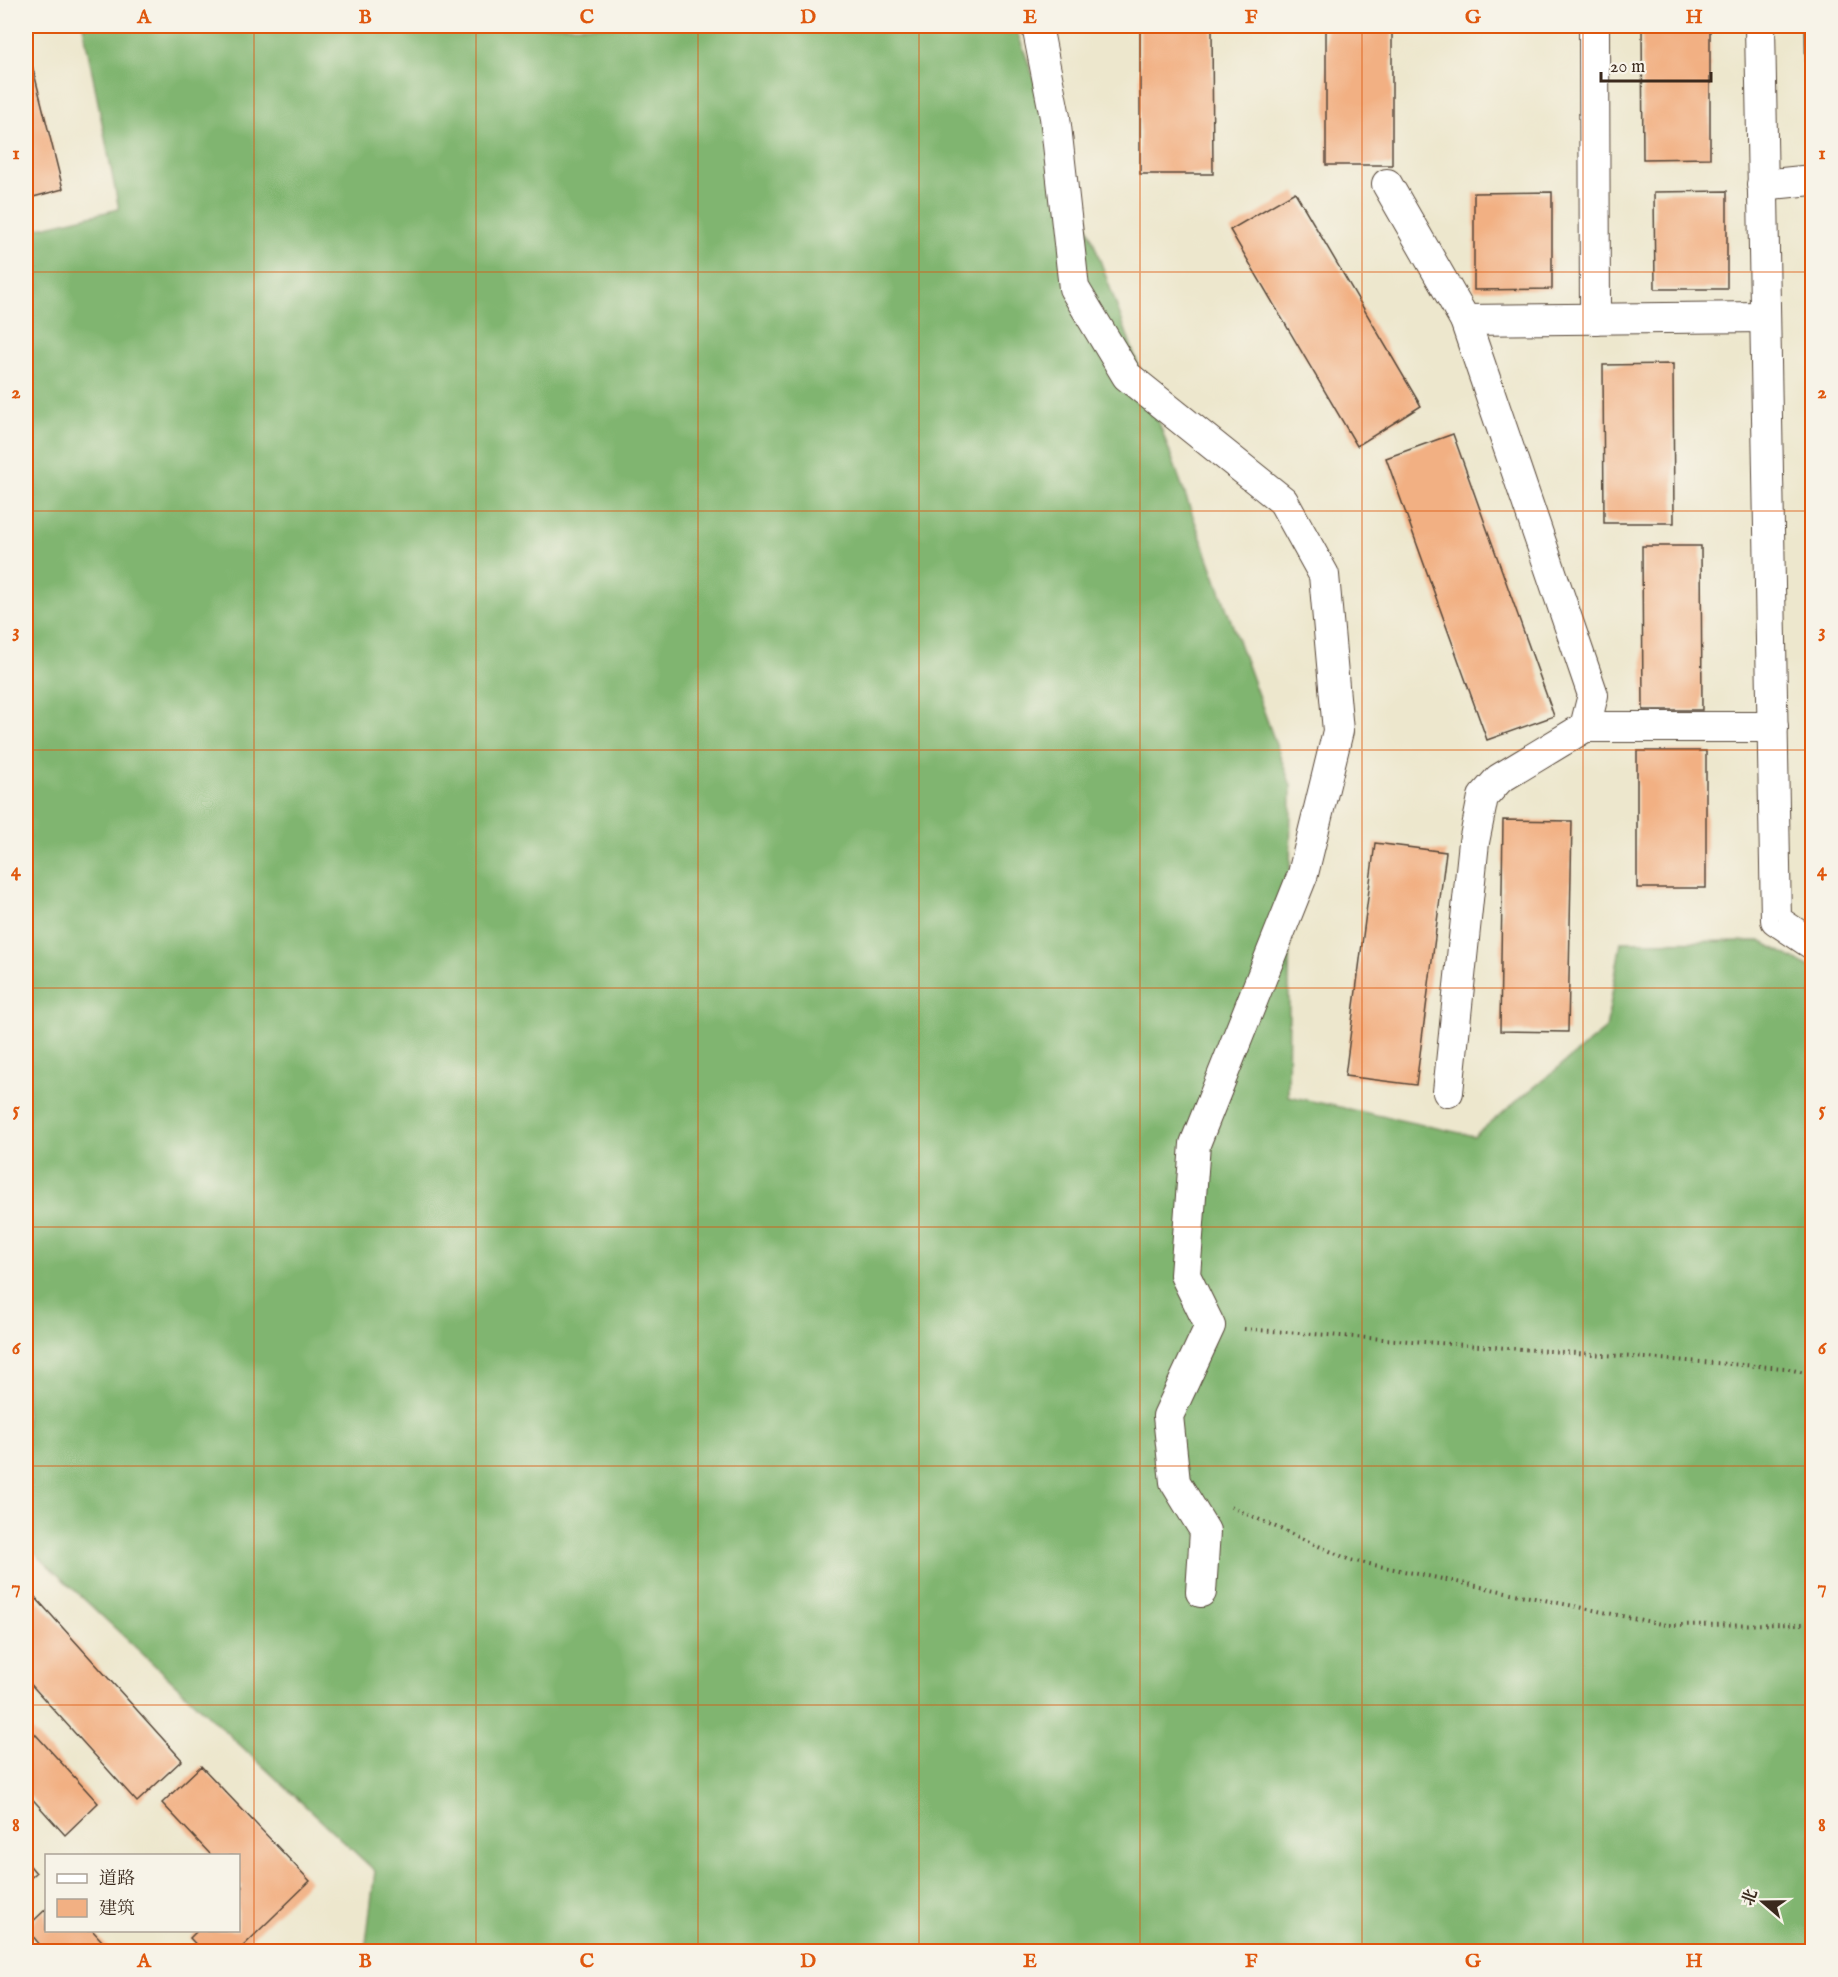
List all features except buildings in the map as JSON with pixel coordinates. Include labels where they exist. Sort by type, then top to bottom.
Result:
[{"type":"street","points":[[1037,26],[1055,117],[1074,288],[1127,376],[1284,501],[1324,575],[1338,731],[1303,874],[1195,1144],[1185,1275],[1210,1326],[1168,1416],[1175,1482],[1205,1531],[1201,1592]]},
{"type":"street","points":[[1594,26],[1595,319]]},
{"type":"street","points":[[1760,26],[1776,920],[1812,944]]},
{"type":"street","points":[[1762,185],[1812,180]]},
{"type":"street","points":[[1388,184],[1465,320],[1593,695],[1585,727]]},
{"type":"street","points":[[1465,320],[1765,317]]},
{"type":"street","points":[[1448,1092],[1474,842],[1483,797],[1499,778],[1585,727],[1773,727]]},
{"type":"path","points":[[1210,1326],[1785,1368],[1812,1375]]},
{"type":"path","points":[[1229,1506],[1350,1560],[1654,1623],[1666,1625],[1812,1624]]},
{"type":"green space","points":[[83,26],[1015,26],[1291,786],[1288,1096],[1474,1136],[1606,1029],[1621,942],[1760,941],[1812,968],[1812,1951],[365,1951],[375,1871],[26,1545],[26,231],[119,209]]}]
